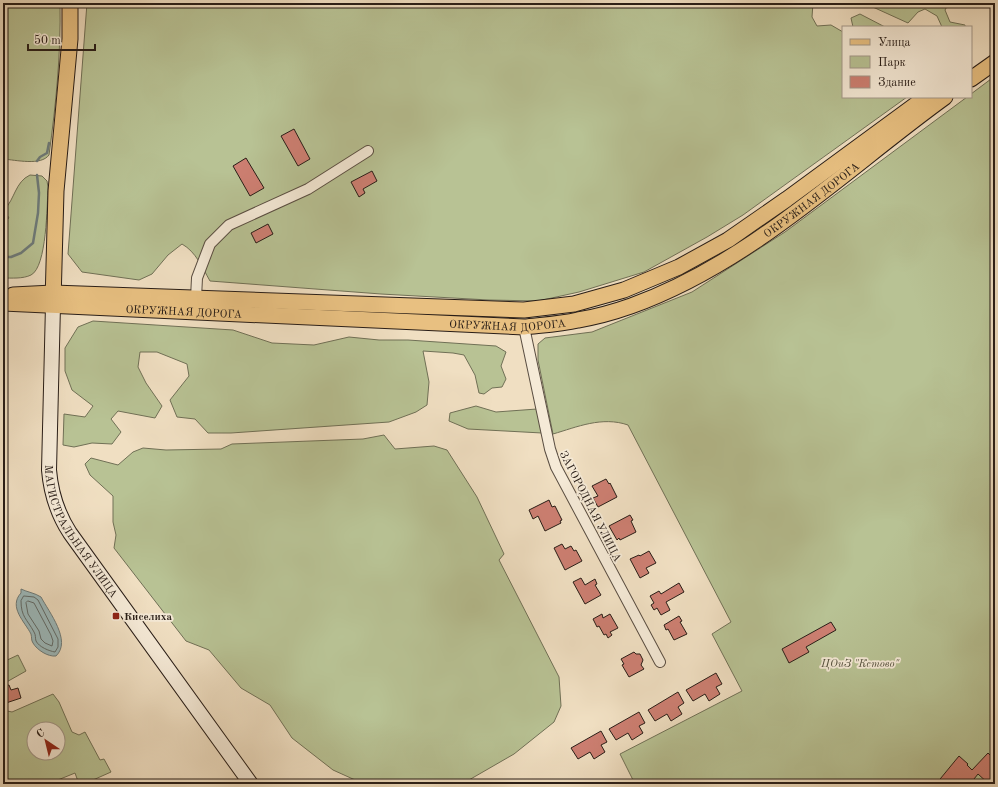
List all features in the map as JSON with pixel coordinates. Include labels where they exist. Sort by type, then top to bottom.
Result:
[{"type":"main road","points":[[53,299],[56,191],[70,39],[70,3]]},
{"type":"main road","points":[[979,68],[995,50]]},
{"type":"main road","name":"ОКРУЖНАЯ ДОРОГА","points":[[3,303],[53,299],[196,298],[524,310],[574,304],[617,292],[679,267],[728,240],[787,199],[925,98]]},
{"type":"main road","name":"ОКРУЖНАЯ ДОРОГА","points":[[3,296],[524,327],[577,321],[631,306],[688,282],[741,251],[797,212],[944,98]]},
{"type":"main road","name":"МАГИСТРАЛЬНАЯ УЛИЦА","points":[[53,299],[49,470],[51,488],[56,506],[70,533],[251,784]]},
{"type":"street","points":[[196,298],[197,278],[210,244],[229,225],[308,189],[368,151]]},
{"type":"street","name":"ЗАГОРОДНАЯ УЛИЦА","points":[[524,327],[550,449],[556,467],[660,662]]},
{"type":"green space","points":[[3,3],[60,3],[59,60],[52,136],[49,155],[40,160],[28,162],[3,159]]},
{"type":"green space","points":[[87,3],[813,3],[812,17],[817,26],[831,25],[842,31],[842,98],[906,98],[743,215],[644,272],[579,292],[538,301],[381,294],[210,281],[195,256],[182,244],[168,255],[152,274],[139,280],[82,272],[68,254]]},
{"type":"green space","points":[[864,3],[949,3],[945,10],[950,22],[965,26],[942,26],[937,16],[925,9],[918,12],[908,23]]},
{"type":"green space","points":[[860,14],[883,26],[853,26],[851,18]]},
{"type":"green space","name":"ЦОиЗ \"Кстово\"","points":[[995,76],[995,784],[635,784],[620,754],[742,691],[712,634],[731,622],[628,425],[599,422],[553,434],[538,360],[538,344],[545,338],[592,332],[692,292],[785,232],[966,98],[972,98],[972,93]]},
{"type":"green space","points":[[30,175],[42,176],[47,181],[48,187],[45,234],[40,260],[36,270],[31,275],[21,278],[3,278],[3,222],[9,218],[4,210],[11,201],[18,186]]},
{"type":"green space","points":[[93,321],[233,330],[272,343],[314,345],[349,337],[496,346],[506,352],[501,366],[506,379],[502,387],[492,388],[484,394],[479,393],[475,375],[464,355],[423,351],[429,382],[427,405],[416,412],[389,422],[231,433],[208,433],[195,419],[177,417],[170,400],[189,376],[187,364],[157,352],[140,352],[138,367],[146,383],[162,406],[155,418],[118,411],[111,419],[121,432],[112,444],[92,443],[74,447],[63,445],[64,414],[85,417],[93,406],[72,390],[65,371],[65,348],[78,327]]},
{"type":"green space","points":[[476,406],[496,412],[537,409],[542,433],[468,429],[449,421],[450,413]]},
{"type":"green space","points":[[384,435],[395,449],[434,446],[447,450],[477,497],[504,554],[499,560],[559,677],[561,706],[554,722],[514,754],[462,784],[364,784],[333,770],[292,738],[270,705],[241,688],[209,650],[186,641],[114,548],[116,535],[113,522],[113,496],[90,475],[85,464],[91,458],[118,465],[133,452],[143,448],[166,450],[221,449],[232,444],[363,439]]},
{"type":"green space","points":[[18,655],[26,671],[3,684],[3,662]]},
{"type":"green space","points":[[53,694],[59,702],[72,732],[79,735],[85,732],[100,760],[104,759],[111,772],[84,784],[79,784],[75,773],[48,784],[3,784],[3,710],[12,712]]},
{"type":"water","points":[[21,589],[41,597],[58,626],[62,643],[56,656],[43,652],[32,642],[31,634],[17,609],[17,598],[21,593]]},
{"type":"building","points":[[294,129],[310,159],[298,166],[281,136]]},
{"type":"building","points":[[246,158],[264,188],[250,196],[233,166]]},
{"type":"building","points":[[372,171],[377,181],[363,189],[365,193],[359,197],[351,182]]},
{"type":"building","points":[[268,224],[273,234],[256,243],[251,233]]},
{"type":"building","points":[[606,479],[609,484],[610,483],[617,497],[598,507],[593,498],[598,496],[592,486]]},
{"type":"building","points":[[549,500],[552,507],[555,506],[562,520],[560,521],[561,523],[545,531],[538,516],[533,519],[529,510]]},
{"type":"building","points":[[630,515],[636,532],[617,540],[609,526]]},
{"type":"building","points":[[562,544],[565,549],[571,546],[574,551],[576,550],[582,561],[565,570],[554,548]]},
{"type":"building","points":[[649,551],[656,563],[646,568],[649,573],[640,578],[630,559]]},
{"type":"building","points":[[581,578],[585,585],[595,579],[597,584],[595,585],[601,595],[585,604],[573,582]]},
{"type":"building","points":[[679,583],[684,592],[666,602],[670,610],[661,615],[657,608],[654,610],[651,605],[654,603],[650,596],[659,591],[661,594]]},
{"type":"building","points":[[602,614],[603,618],[610,614],[618,628],[610,632],[612,635],[608,638],[606,634],[604,635],[599,626],[597,627],[593,619]]},
{"type":"building","points":[[679,616],[682,621],[680,622],[687,634],[674,640],[664,625]]},
{"type":"building","points":[[831,622],[836,630],[806,647],[809,652],[789,663],[782,649]]},
{"type":"building","points":[[634,652],[636,654],[640,654],[643,660],[641,665],[644,669],[629,677],[622,665],[624,664],[621,659]]},
{"type":"building","points":[[716,673],[722,684],[716,687],[720,694],[709,701],[705,694],[693,701],[686,690]]},
{"type":"building","points":[[9,685],[11,690],[18,688],[21,698],[3,704],[3,692],[6,691],[4,686]]},
{"type":"building","points":[[678,692],[684,703],[678,707],[682,714],[671,721],[667,714],[655,721],[648,710]]},
{"type":"building","points":[[639,712],[645,723],[639,726],[643,733],[632,740],[628,733],[616,740],[609,729]]},
{"type":"building","points":[[601,731],[607,742],[601,745],[605,752],[594,759],[590,752],[578,759],[571,748]]},
{"type":"building","points":[[988,753],[995,760],[995,784],[989,784],[978,774],[970,784],[936,784],[959,756],[972,770]]},
{"type":"building","points":[[511,780],[513,784],[504,784]]},
{"type":"waterway","points":[[37,161],[40,157],[47,153],[49,143]]},
{"type":"waterway","points":[[3,257],[11,257],[21,253],[33,243],[38,213],[39,193],[37,175]]},
{"type":"place","name":"Киселиха","points":[[116,616]]}]
